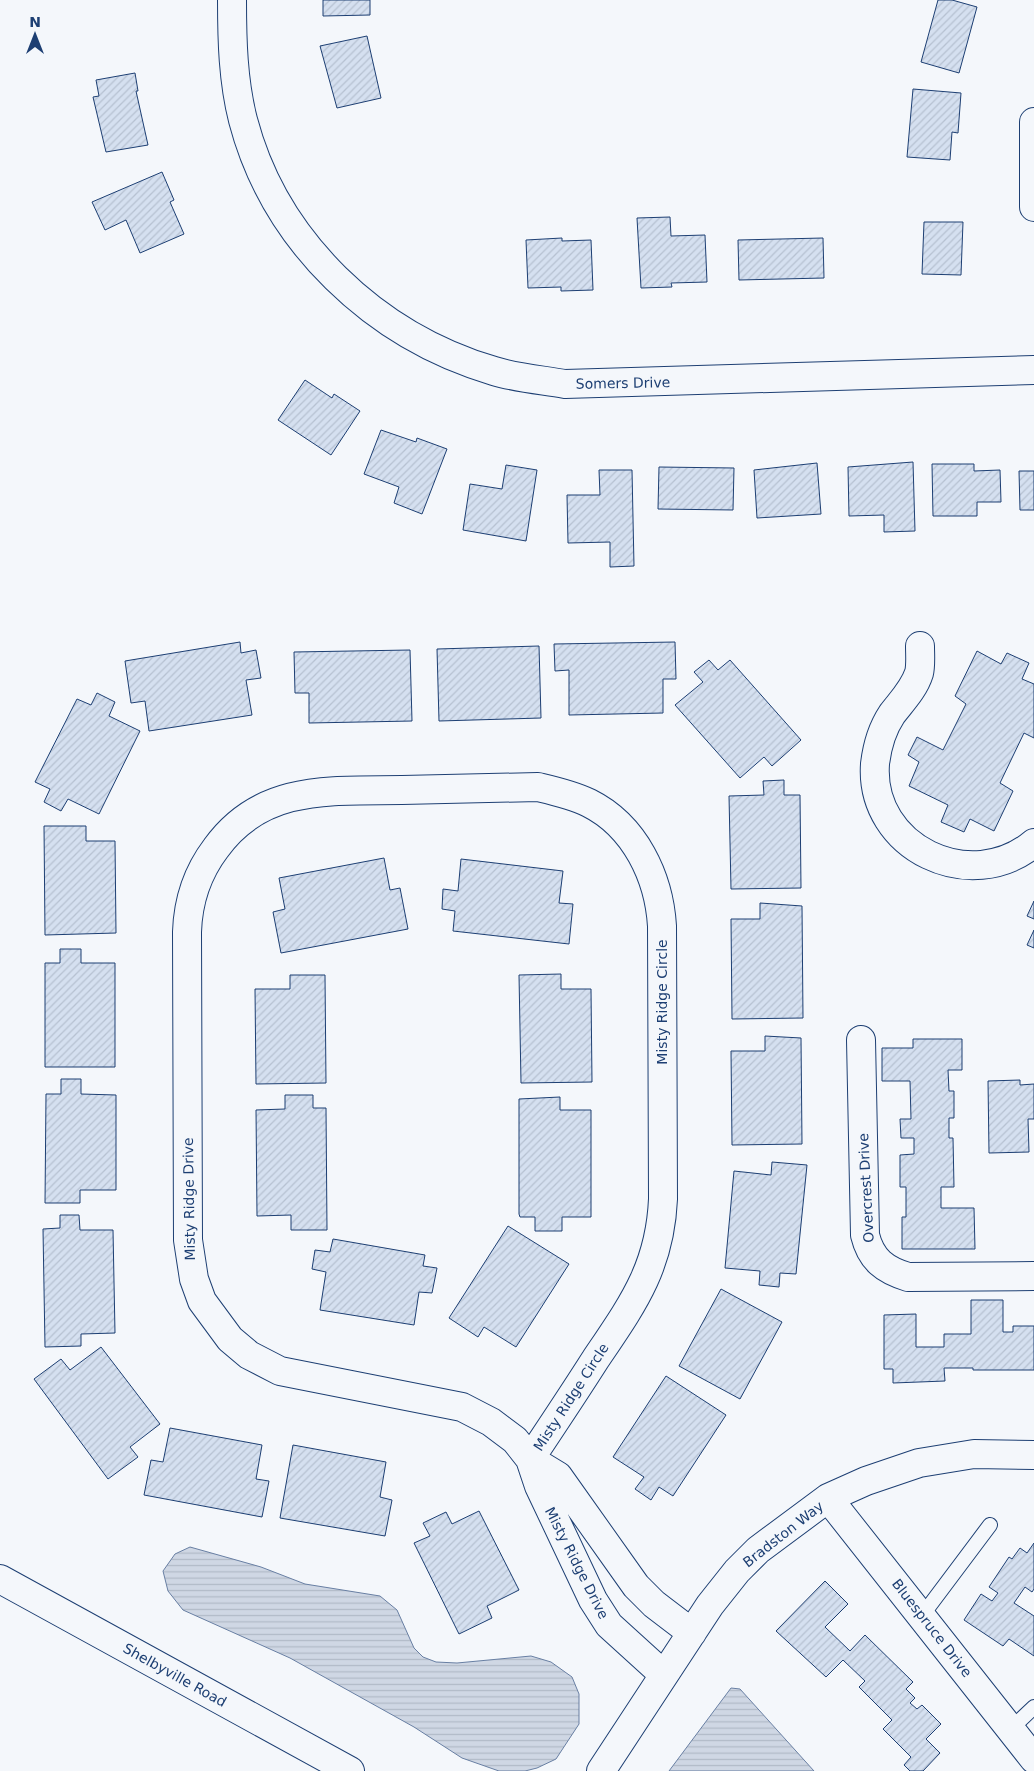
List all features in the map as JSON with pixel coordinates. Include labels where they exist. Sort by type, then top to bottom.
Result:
[{"type":"street","name":"Somers Drive","points":[[232,0],[232,48],[240,108],[258,163],[278,204],[320,262],[360,301],[394,325],[444,353],[496,372],[565,384],[1034,370]]},
{"type":"street","points":[[1034,122],[1034,207]]},
{"type":"street","points":[[920,646],[918,674],[911,690],[887,722],[877,749],[876,779],[885,811],[898,832],[909,843],[922,853],[954,865],[987,865],[1022,852],[1034,844]]},
{"type":"street","name":"Misty Ridge Circle","points":[[323,792],[538,787],[557,792],[590,804],[618,825],[636,846],[655,885],[662,926],[663,1199],[659,1235],[649,1271],[636,1299],[530,1459]]},
{"type":"street","name":"Misty Ridge Drive","points":[[323,792],[271,803],[240,820],[226,834],[209,857],[193,893],[187,932],[188,1210],[189,1254],[202,1302],[230,1339],[244,1351],[269,1367],[303,1376],[462,1407],[497,1426],[515,1440],[530,1459],[539,1486],[593,1600],[609,1625],[664,1675]]},
{"type":"street","name":"Overcrest Drive","points":[[862,1040],[865,1235],[869,1249],[878,1263],[892,1272],[908,1277],[1034,1276]]},
{"type":"street","name":"Bradston Way","points":[[601,1771],[710,1605],[744,1564],[758,1550],[828,1498],[866,1481],[919,1463],[974,1454],[1034,1455]]},
{"type":"street","name":"Misty Ridge Drive","points":[[530,1459],[558,1476],[636,1586],[654,1604],[692,1633]]},
{"type":"street","name":"Bluespruce Drive","points":[[828,1498],[1012,1728],[1034,1759]]},
{"type":"street","name":"Shelbyville Road","points":[[0,1579],[350,1771]]},
{"type":"lane","points":[[921,1616],[990,1525]]},
{"type":"lane","points":[[1012,1728],[1034,1707]]},
{"type":"shaded area","points":[[190,1547],[261,1567],[305,1584],[380,1596],[397,1610],[414,1648],[423,1657],[436,1662],[457,1663],[531,1656],[551,1662],[572,1677],[579,1694],[579,1724],[556,1759],[537,1768],[525,1771],[499,1771],[462,1758],[414,1727],[290,1658],[183,1610],[168,1591],[163,1571],[175,1554]]},
{"type":"shaded area","points":[[731,1688],[740,1689],[814,1771],[669,1771]]},
{"type":"building","points":[[323,0],[370,0],[370,15],[323,16]]},
{"type":"building","points":[[938,0],[952,0],[977,7],[959,73],[921,62]]},
{"type":"building","points":[[367,36],[381,98],[337,108],[320,46]]},
{"type":"building","points":[[135,73],[138,91],[136,91],[148,145],[106,152],[93,97],[99,96],[96,80]]},
{"type":"building","points":[[913,89],[961,93],[958,133],[952,132],[950,160],[907,157]]},
{"type":"building","points":[[162,172],[174,200],[170,202],[184,234],[140,253],[126,220],[105,230],[92,202]]},
{"type":"building","points":[[670,217],[671,236],[705,235],[707,282],[671,283],[672,287],[641,288],[637,218]]},
{"type":"building","points":[[924,222],[963,222],[961,275],[922,274]]},
{"type":"building","points":[[562,238],[562,241],[591,240],[593,290],[561,291],[561,287],[528,288],[526,240]]},
{"type":"building","points":[[823,238],[824,278],[739,280],[738,240]]},
{"type":"building","points":[[305,380],[332,398],[334,394],[360,411],[331,455],[278,420]]},
{"type":"building","points":[[381,430],[416,442],[417,438],[447,449],[422,514],[394,503],[399,487],[364,474]]},
{"type":"building","points":[[913,462],[915,531],[884,532],[884,515],[849,516],[848,467]]},
{"type":"building","points":[[817,463],[821,514],[757,518],[754,470]]},
{"type":"building","points":[[932,464],[974,464],[974,471],[1000,470],[1001,502],[977,502],[977,516],[933,516]]},
{"type":"building","points":[[506,465],[537,470],[526,541],[463,530],[470,484],[502,489]]},
{"type":"building","points":[[659,467],[734,468],[733,510],[658,509]]},
{"type":"building","points":[[599,470],[632,470],[634,566],[610,567],[610,542],[568,543],[567,495],[600,495]]},
{"type":"building","points":[[1019,471],[1034,471],[1034,510],[1020,510]]},
{"type":"building","points":[[240,642],[241,653],[256,650],[261,678],[246,680],[252,715],[149,731],[145,701],[131,703],[125,661]]},
{"type":"building","points":[[675,642],[676,679],[663,679],[663,713],[569,715],[569,670],[555,671],[554,644]]},
{"type":"building","points":[[539,646],[541,718],[439,721],[437,649]]},
{"type":"building","points":[[410,650],[412,721],[309,723],[309,693],[295,693],[294,652]]},
{"type":"building","points":[[977,651],[1001,664],[1007,653],[1029,663],[1022,679],[1034,684],[1034,738],[1024,733],[1000,783],[1013,791],[994,831],[970,819],[964,832],[941,822],[948,805],[909,786],[919,762],[908,755],[917,737],[943,750],[966,704],[955,696]]},
{"type":"building","points":[[709,660],[718,670],[730,660],[801,740],[772,766],[764,757],[740,778],[675,705],[703,682],[694,672]]},
{"type":"building","points":[[97,693],[115,702],[109,716],[140,731],[99,814],[68,799],[61,811],[44,802],[50,789],[35,782],[77,699],[91,705]]},
{"type":"building","points":[[784,780],[784,795],[800,795],[801,888],[731,889],[729,796],[764,795],[763,781]]},
{"type":"building","points":[[44,826],[86,826],[86,841],[115,841],[116,933],[45,935]]},
{"type":"building","points":[[384,858],[390,890],[400,888],[408,929],[281,953],[273,912],[285,909],[279,878]]},
{"type":"building","points":[[461,859],[563,871],[559,903],[573,904],[569,944],[453,931],[455,911],[442,909],[443,889],[458,891]]},
{"type":"building","points":[[1034,901],[1034,919],[1027,916]]},
{"type":"building","points":[[760,903],[802,906],[803,1018],[732,1019],[731,919],[760,919]]},
{"type":"building","points":[[1034,930],[1034,948],[1027,945]]},
{"type":"building","points":[[60,949],[81,949],[81,963],[115,963],[115,1067],[45,1067],[45,963],[60,963]]},
{"type":"building","points":[[561,974],[561,989],[591,989],[592,1082],[521,1083],[519,975]]},
{"type":"building","points":[[290,975],[325,975],[326,1083],[256,1084],[255,989],[290,989]]},
{"type":"building","points":[[765,1036],[801,1038],[802,1144],[732,1145],[731,1051],[765,1051]]},
{"type":"building","points":[[913,1039],[962,1039],[962,1070],[948,1070],[949,1091],[954,1091],[954,1118],[949,1118],[949,1138],[953,1138],[954,1187],[941,1187],[941,1208],[974,1208],[975,1249],[902,1249],[902,1217],[906,1217],[906,1187],[900,1187],[900,1155],[914,1154],[914,1138],[901,1138],[900,1119],[911,1119],[910,1081],[882,1081],[882,1048],[913,1048]]},
{"type":"building","points":[[61,1079],[81,1079],[81,1094],[116,1095],[116,1190],[80,1190],[80,1203],[45,1203],[46,1094],[61,1094]]},
{"type":"building","points":[[1020,1080],[1020,1085],[1034,1084],[1034,1119],[1028,1119],[1029,1152],[989,1153],[988,1081]]},
{"type":"building","points":[[285,1095],[313,1095],[313,1108],[326,1108],[327,1230],[291,1230],[291,1215],[257,1216],[256,1110],[285,1109]]},
{"type":"building","points":[[560,1097],[560,1110],[591,1110],[591,1217],[562,1217],[562,1231],[535,1231],[535,1217],[520,1217],[519,1214],[519,1099]]},
{"type":"building","points":[[772,1162],[807,1165],[796,1274],[780,1273],[779,1287],[759,1285],[760,1271],[725,1268],[734,1171],[771,1175]]},
{"type":"building","points":[[60,1215],[79,1215],[80,1230],[113,1230],[115,1333],[81,1334],[81,1346],[45,1347],[43,1229],[60,1228]]},
{"type":"building","points":[[508,1226],[569,1264],[516,1347],[484,1327],[478,1337],[449,1318]]},
{"type":"building","points":[[333,1239],[425,1255],[423,1266],[437,1268],[432,1293],[419,1292],[414,1325],[320,1310],[326,1272],[312,1269],[315,1250],[330,1252]]},
{"type":"building","points":[[721,1289],[782,1322],[740,1399],[679,1366]]},
{"type":"building","points":[[971,1300],[1003,1300],[1003,1332],[1013,1332],[1013,1326],[1034,1326],[1034,1370],[944,1368],[945,1381],[893,1383],[893,1369],[884,1369],[884,1315],[916,1314],[916,1347],[944,1347],[944,1334],[971,1334]]},
{"type":"building","points":[[101,1347],[160,1424],[130,1447],[138,1457],[108,1479],[34,1379],[61,1359],[70,1370]]},
{"type":"building","points":[[666,1376],[726,1415],[673,1496],[659,1487],[651,1500],[635,1489],[644,1477],[613,1457]]},
{"type":"building","points":[[170,1428],[262,1445],[256,1479],[269,1481],[262,1517],[144,1495],[151,1460],[163,1462]]},
{"type":"building","points":[[293,1445],[386,1462],[380,1497],[392,1500],[385,1536],[280,1518]]},
{"type":"building","points":[[479,1511],[519,1590],[487,1606],[492,1618],[459,1634],[414,1543],[430,1536],[423,1523],[446,1512],[452,1524]]},
{"type":"building","points":[[1034,1543],[1034,1589],[1032,1592],[1025,1587],[1014,1603],[1034,1616],[1034,1656],[1009,1639],[1003,1646],[964,1620],[981,1594],[992,1601],[998,1593],[989,1587],[1009,1557],[1012,1559],[1020,1548],[1027,1553]]},
{"type":"building","points":[[825,1581],[848,1604],[825,1627],[850,1651],[865,1635],[913,1682],[906,1689],[915,1698],[910,1703],[917,1709],[922,1705],[941,1724],[926,1739],[940,1753],[923,1771],[910,1771],[904,1765],[911,1757],[883,1729],[892,1720],[859,1687],[865,1681],[843,1660],[826,1677],[776,1631]]}]
